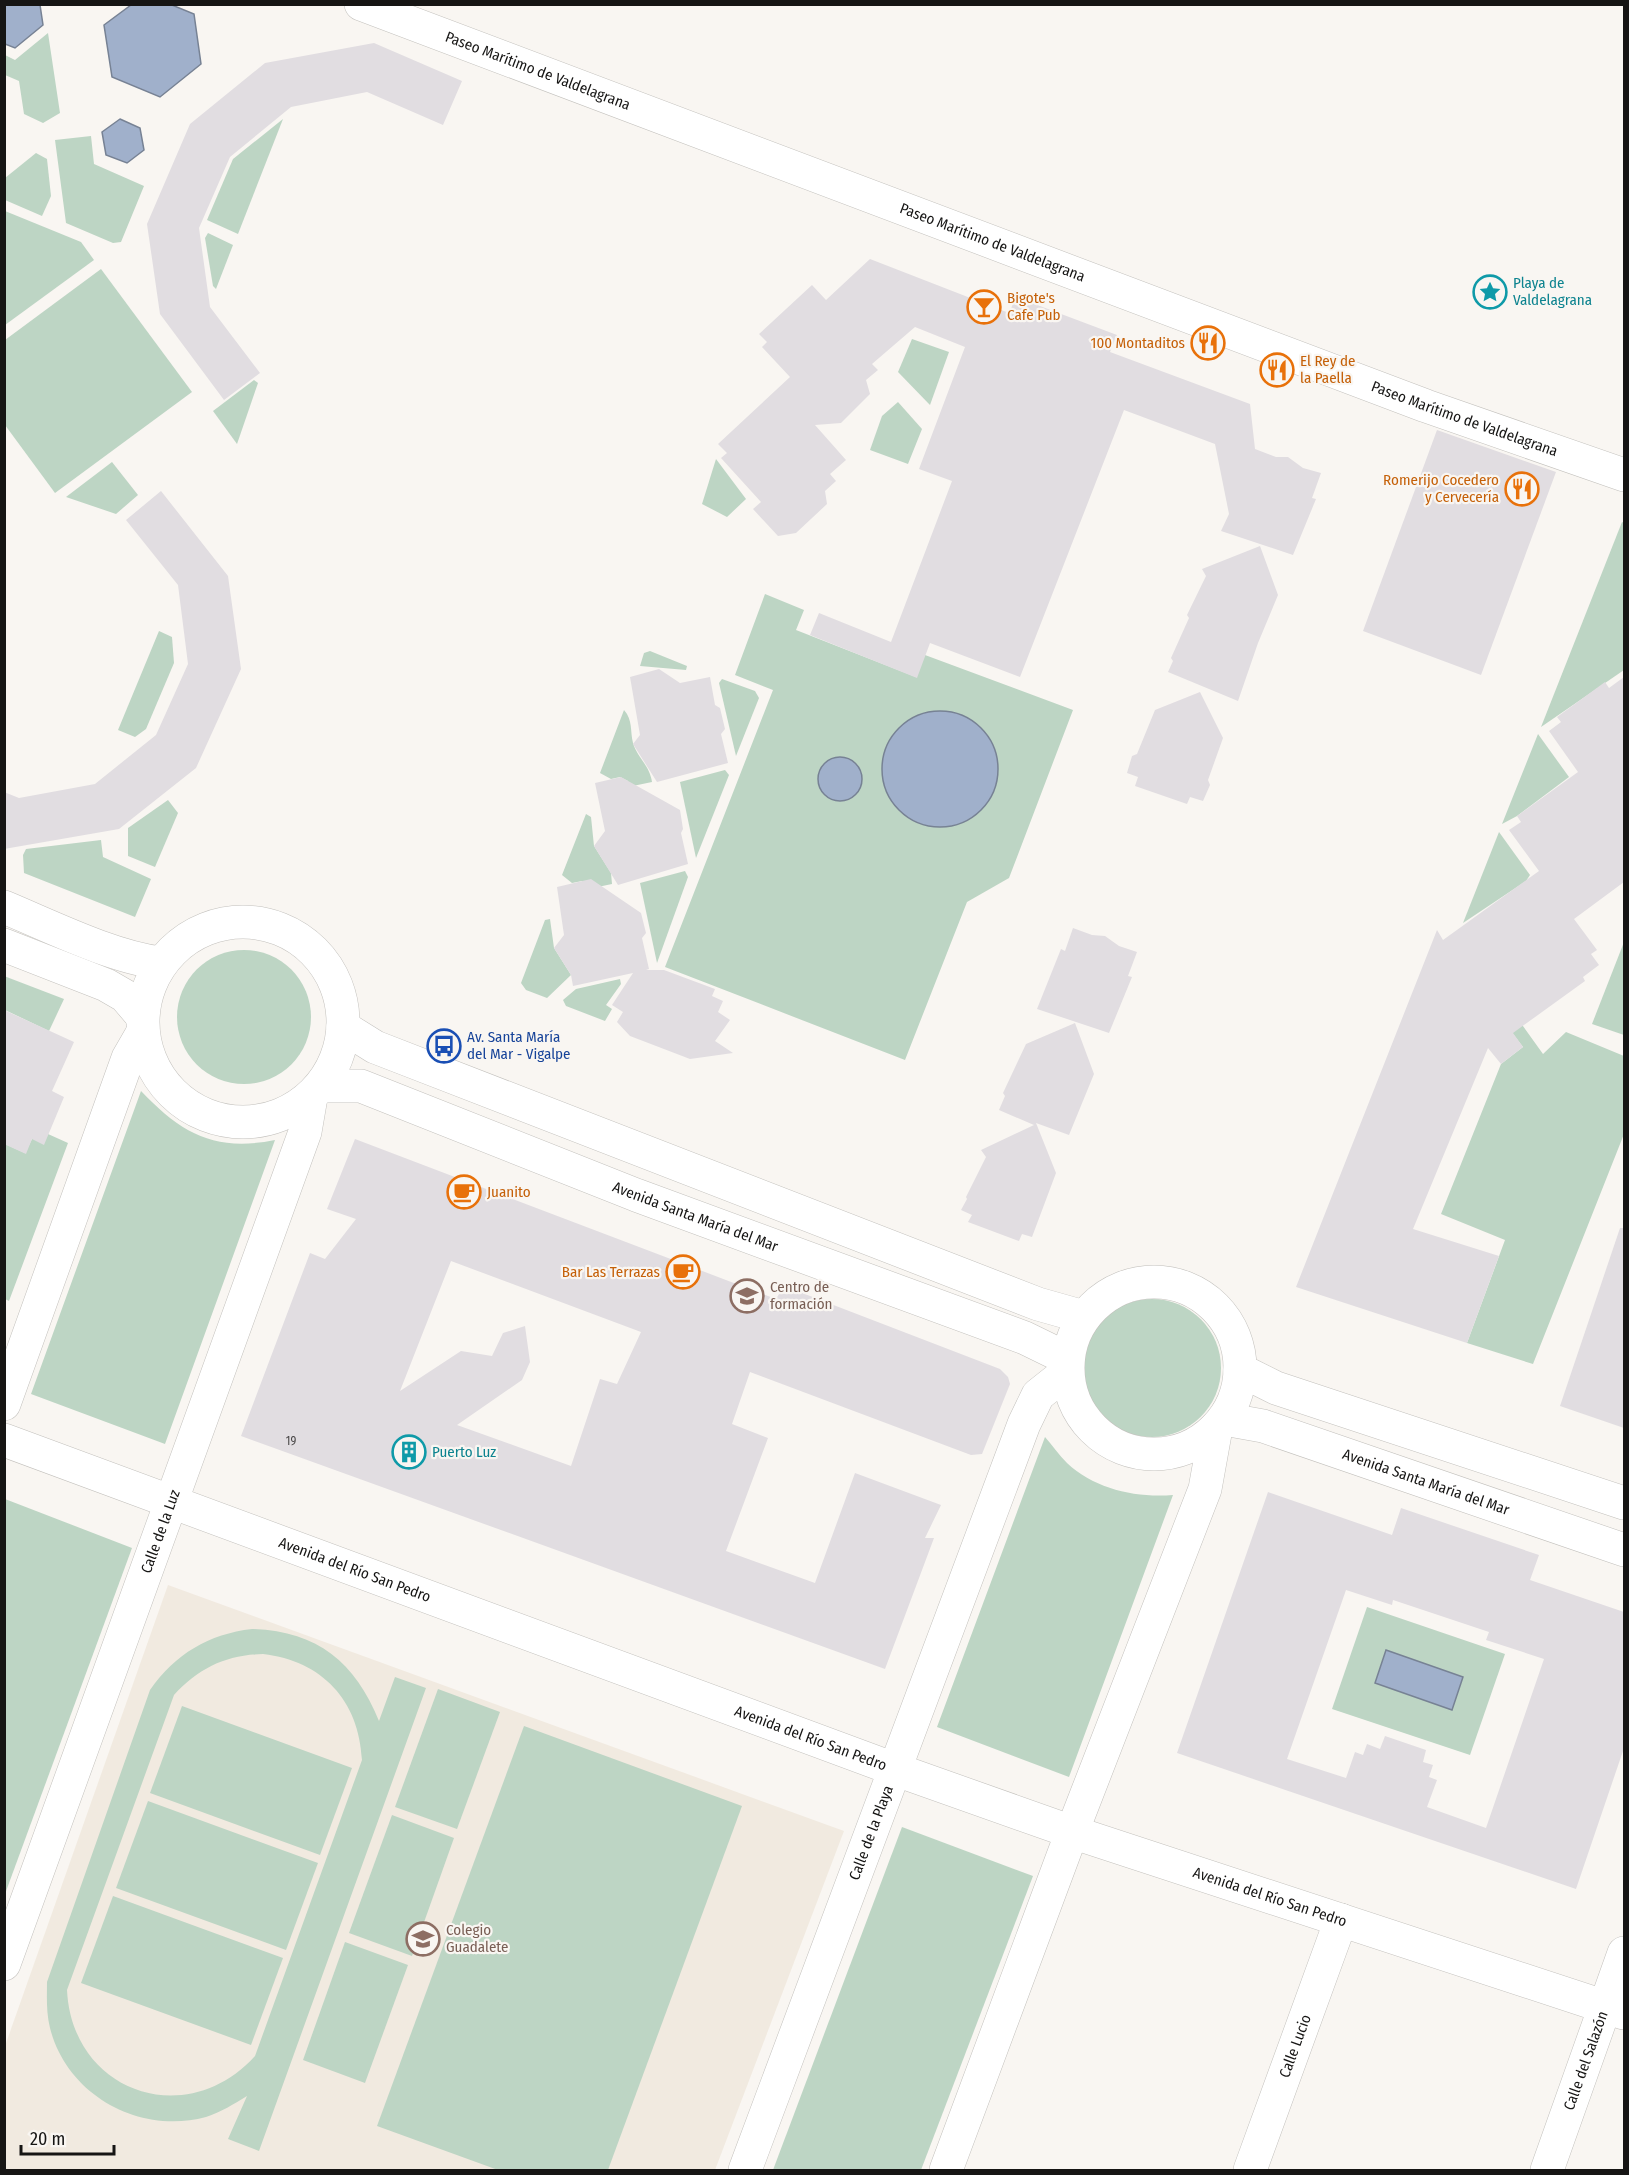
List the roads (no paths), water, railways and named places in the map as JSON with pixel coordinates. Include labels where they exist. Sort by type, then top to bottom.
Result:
[{"type":"street","name":"Paseo Marítimo de Valdelagrana","points":[[362,4],[1404,398],[1624,474]]},
{"type":"street","name":"Paseo Marítimo de Valdelagrana","points":[[418,4],[1313,342],[1624,456]]},
{"type":"street","points":[[4,908],[118,953],[142,961],[161,963]]},
{"type":"street","points":[[4,945],[106,985],[125,996],[143,1024],[151,1063],[168,1089],[192,1109],[222,1120],[254,1122],[284,1114],[316,1091],[332,1068],[340,1048],[344,1027],[340,993],[324,962],[300,939],[268,924],[234,921],[201,930],[173,950],[161,963],[148,988],[143,1024],[128,1058],[4,1404]]},
{"type":"street","points":[[344,1027],[375,1047],[1038,1304],[1084,1317]]},
{"type":"street","name":"Avenida Santa María del Mar","points":[[316,1091],[361,1086],[625,1190],[1025,1338],[1068,1366]]},
{"type":"street","name":"Calle de la Luz","points":[[4,1964],[305,1132],[316,1091]]},
{"type":"street","points":[[946,2170],[1072,1832],[1205,1489],[1220,1423],[1236,1396],[1240,1370],[1239,1355],[1232,1332],[1219,1312],[1201,1296],[1180,1286],[1157,1282],[1133,1284],[1111,1293],[1084,1317],[1073,1337],[1068,1366],[1072,1397],[1083,1419],[1101,1437],[1123,1449],[1147,1455],[1172,1453],[1196,1444],[1220,1423]]},
{"type":"street","name":"Calle de la Playa","points":[[745,2170],[1024,1424],[1038,1395],[1068,1366]]},
{"type":"street","points":[[1240,1370],[1276,1388],[1624,1503]]},
{"type":"street","name":"Avenida Santa María del Mar","points":[[1220,1423],[1263,1426],[1624,1550]]},
{"type":"street","name":"Avenida del Río San Pedro","points":[[4,1440],[894,1769],[1072,1832],[1615,2010]]},
{"type":"street","name":"Calle Lucio","points":[[1250,2170],[1341,1920]]},
{"type":"street","name":"Calle del Salazón","points":[[1547,2170],[1615,2010],[1624,1953]]},
{"type":"water","points":[[5,4],[40,5],[43,25],[15,48],[5,44]]},
{"type":"water","points":[[131,5],[172,5],[194,14],[201,64],[160,97],[112,77],[104,25]]},
{"type":"water","points":[[120,119],[140,128],[144,150],[127,163],[106,155],[102,132]]},
{"type":"water","points":[[940,711],[962,715],[981,728],[994,747],[998,769],[994,791],[981,810],[962,823],[940,827],[918,823],[899,810],[886,791],[882,769],[886,747],[899,728],[918,715]]},
{"type":"water","points":[[840,757],[855,764],[862,779],[855,794],[840,801],[825,794],[818,779],[825,764]]},
{"type":"water","points":[[1386,1650],[1463,1677],[1452,1710],[1375,1683]]},
{"type":"place","name":"Playa de Valdelagrana","points":[[1490,292]]},
{"type":"place","name":"Bigote's Cafe Pub","points":[[984,307]]},
{"type":"place","name":"100 Montaditos","points":[[1208,343]]},
{"type":"place","name":"El Rey de la Paella","points":[[1277,370]]},
{"type":"place","name":"Romerijo Cocedero y Cervecería","points":[[1522,489]]},
{"type":"place","name":"Av. Santa María del Mar - Vigalpe","points":[[444,1046]]},
{"type":"place","name":"Juanito","points":[[464,1192]]},
{"type":"place","name":"Bar Las Terrazas","points":[[683,1272]]},
{"type":"place","name":"Centro de formación","points":[[747,1296]]},
{"type":"place","name":"Puerto Luz","points":[[409,1452]]},
{"type":"place","name":"Colegio Guadalete","points":[[423,1939]]}]
